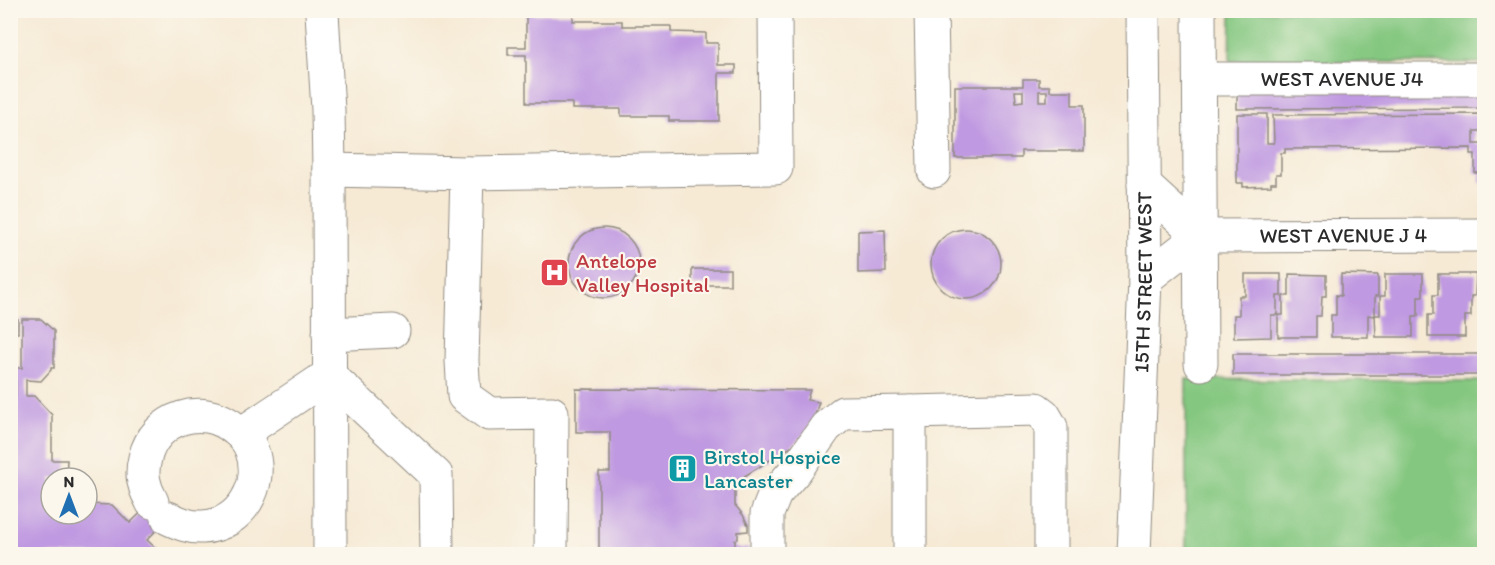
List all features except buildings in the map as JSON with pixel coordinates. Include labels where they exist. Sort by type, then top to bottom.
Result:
[{"type":"street","points":[[329,170],[467,173],[776,168],[775,10]]},
{"type":"street","points":[[931,10],[934,171]]},
{"type":"street","name":"15TH STREET WEST","points":[[1134,555],[1145,279],[1143,10]]},
{"type":"street","points":[[1199,10],[1201,364]]},
{"type":"street","points":[[324,11],[329,170],[330,555]]},
{"type":"street","name":"WEST AVENUE J4","points":[[1200,79],[1485,79]]},
{"type":"street","points":[[467,173],[462,361],[464,396],[489,414],[552,413],[551,555]]},
{"type":"street","points":[[1144,185],[1200,236]]},
{"type":"street","name":"WEST AVENUE J 4","points":[[1200,236],[1485,234]]},
{"type":"street","points":[[1145,279],[1200,236]]},
{"type":"street","points":[[329,334],[393,331]]},
{"type":"street","points":[[241,434],[329,375]]},
{"type":"street","points":[[329,375],[436,475],[437,555]]},
{"type":"street","points":[[767,555],[767,514],[774,494],[795,471],[826,427],[843,413],[1036,409],[1044,415],[1051,427],[1051,555]]},
{"type":"street","points":[[910,412],[910,555]]},
{"type":"street","points":[[190,415],[209,416],[227,422],[241,434],[251,449],[256,466],[251,492],[247,501],[235,514],[220,524],[202,527],[184,525],[160,510],[144,485],[143,466],[147,448],[158,432],[173,421],[190,415]]},
{"type":"green space","points":[[1231,11],[1484,11],[1484,63],[1230,61]]},
{"type":"green space","points":[[1186,379],[1484,381],[1484,554],[1186,554]]},
{"type":"place","name":"Antelope Valley Hospital","points":[[555,273]]},
{"type":"place","name":"Birstol Hospice Lancaster","points":[[683,469]]}]
